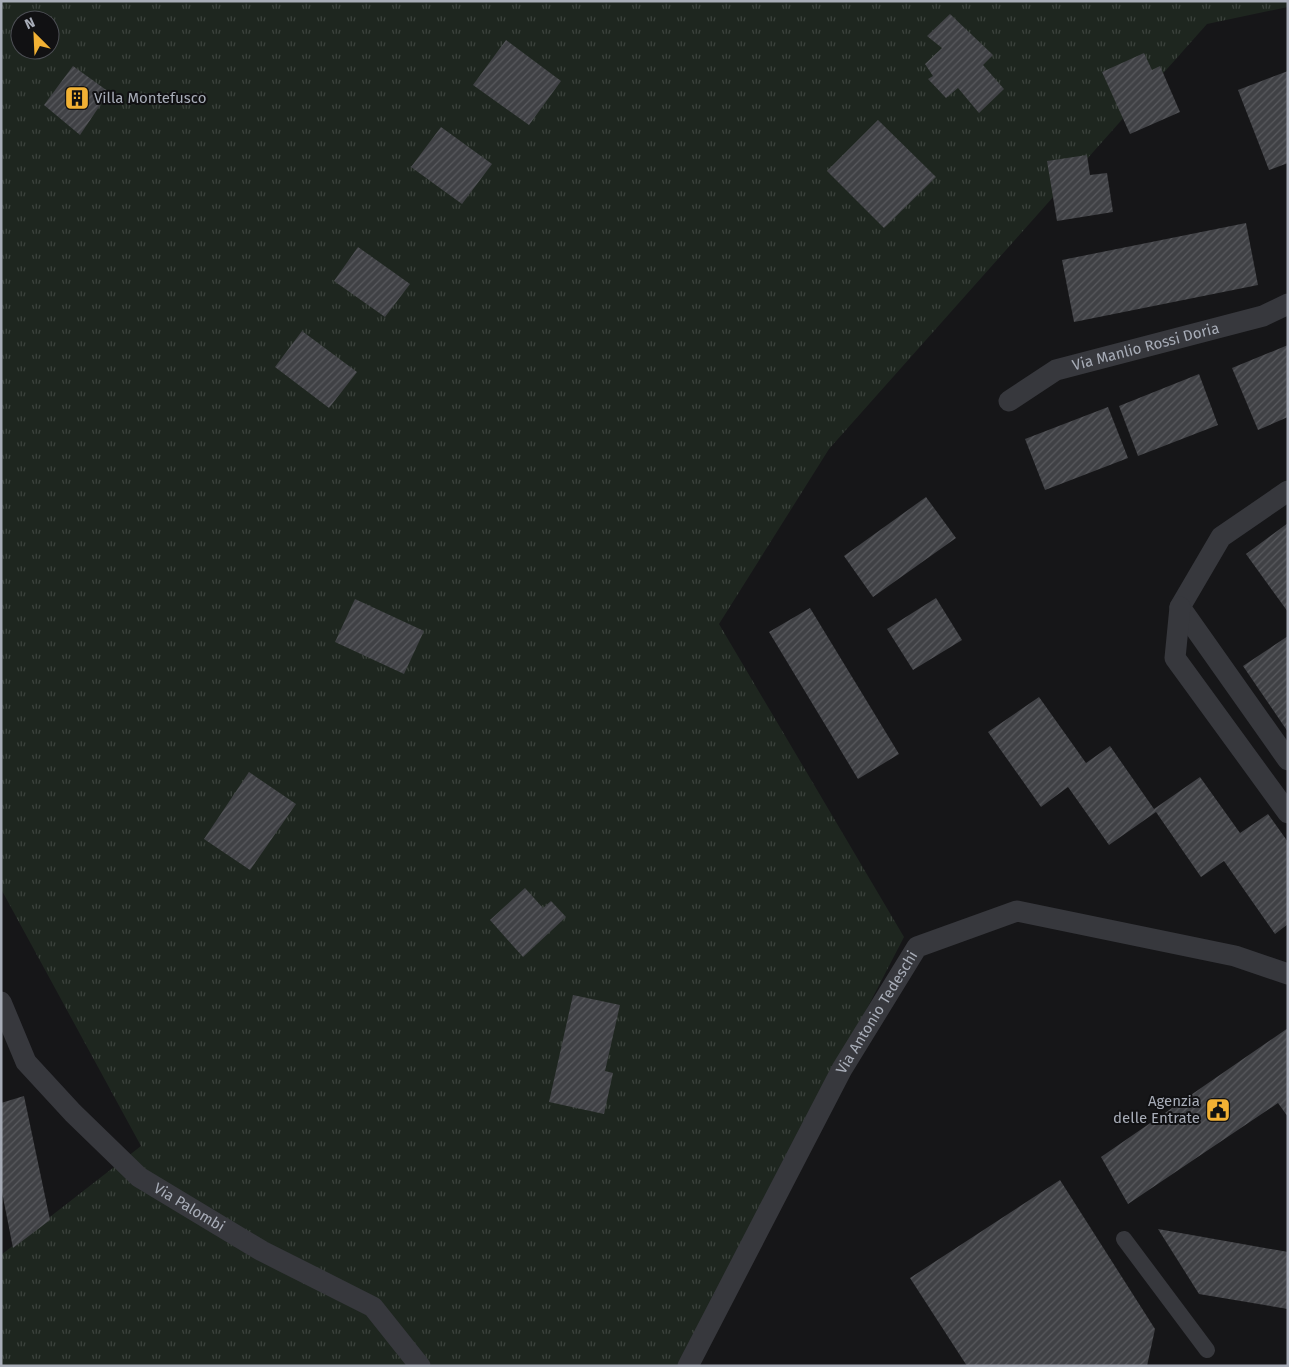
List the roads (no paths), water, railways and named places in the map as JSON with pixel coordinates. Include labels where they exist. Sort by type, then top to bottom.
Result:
[{"type":"street","name":"Via Manlio Rossi Doria","points":[[1009,401],[1056,370],[1263,316],[1288,304]]},
{"type":"street","points":[[1288,490],[1221,537],[1180,607],[1175,658],[1288,813]]},
{"type":"street","points":[[1180,607],[1288,760]]},
{"type":"street","name":"Via Antonio Tedeschi","points":[[688,1366],[842,1069],[917,947],[1016,911],[1235,956],[1288,974]]},
{"type":"street","name":"Via Palombi","points":[[1,1002],[26,1062],[73,1113],[139,1178],[262,1251],[374,1306],[420,1366]]},
{"type":"street","points":[[1124,1239],[1207,1350]]},
{"type":"place","name":"Villa Montefusco","points":[[77,98]]},
{"type":"place","name":"Agenzia delle Entrate","points":[[1218,1110]]}]
